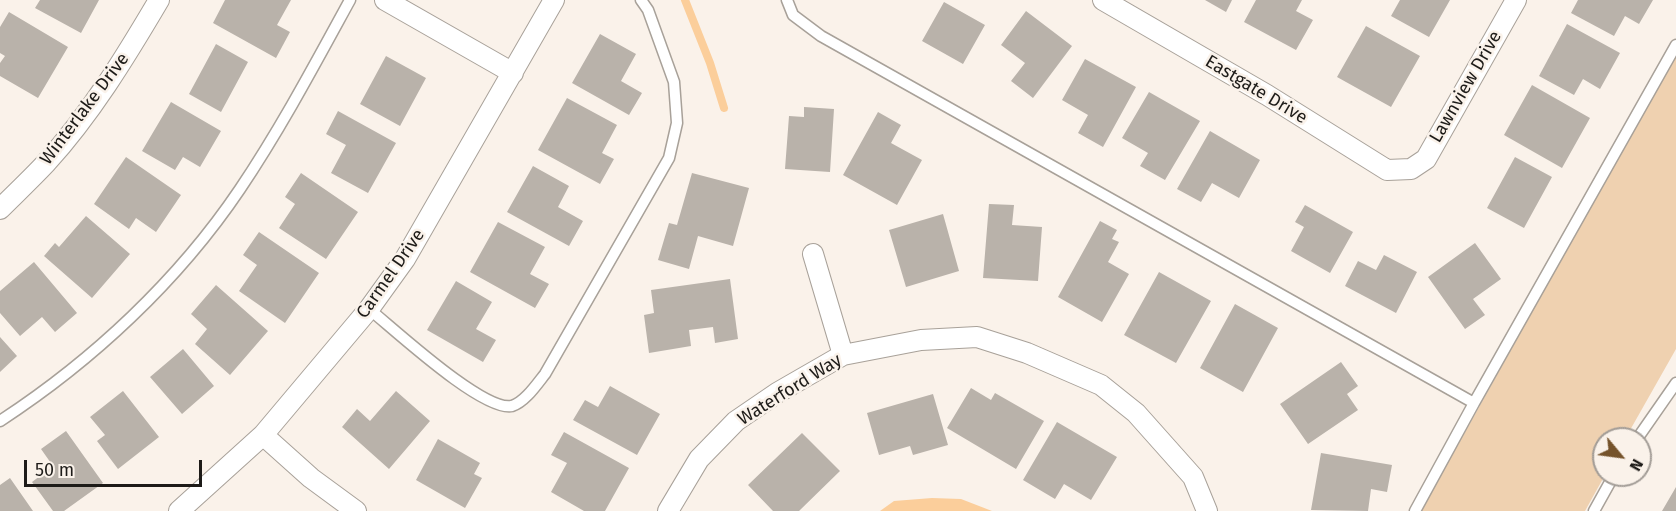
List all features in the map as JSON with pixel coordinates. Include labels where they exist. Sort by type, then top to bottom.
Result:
[{"type":"street","name":"Winterlake Drive","points":[[0,209],[47,162],[92,105],[134,44],[159,0]]},
{"type":"street","points":[[385,0],[513,73]]},
{"type":"street","name":"Carmel Drive","points":[[179,511],[263,435],[369,309],[405,259],[554,0]]},
{"type":"street","name":"Eastgate Drive","points":[[1103,0],[1267,95],[1387,170],[1411,169]]},
{"type":"street","name":"Lawnview Drive","points":[[1411,169],[1426,159],[1516,0]]},
{"type":"street","points":[[813,254],[843,355]]},
{"type":"street","name":"Waterford Way","points":[[668,511],[699,459],[736,421],[777,393],[843,355],[921,340],[977,337],[1027,352],[1101,385],[1136,413],[1193,477],[1207,511]]},
{"type":"street","points":[[263,435],[311,478],[356,511]]},
{"type":"lane","points":[[0,421],[32,400],[121,328],[184,259],[239,190],[291,108],[350,0]]},
{"type":"lane","points":[[369,309],[467,390],[498,405],[513,406],[530,393],[545,374],[669,158],[677,123],[675,82],[648,10],[641,0]]},
{"type":"lane","points":[[787,0],[793,15],[821,36],[1474,403]]},
{"type":"lane","points":[[1415,511],[1676,45]]},
{"type":"lane","points":[[1645,427],[1676,383]]},
{"type":"lane","points":[[1594,511],[1607,487]]},
{"type":"shaded area","points":[[1676,54],[1676,349],[1632,427],[1592,427],[1592,487],[1598,487],[1585,511],[1421,511]]},
{"type":"shaded area","points":[[932,498],[961,499],[992,511],[880,511],[894,501]]},
{"type":"building","points":[[40,0],[99,0],[81,33],[35,8]]},
{"type":"building","points":[[225,0],[291,0],[277,25],[290,32],[276,58],[213,23]]},
{"type":"building","points":[[1205,0],[1232,0],[1226,12]]},
{"type":"building","points":[[1256,0],[1302,0],[1296,11],[1313,20],[1296,50],[1244,22]]},
{"type":"building","points":[[1400,0],[1450,0],[1429,37],[1391,16]]},
{"type":"building","points":[[1578,0],[1653,0],[1639,24],[1625,16],[1614,36],[1571,13]]},
{"type":"building","points":[[944,2],[985,25],[963,64],[922,41]]},
{"type":"building","points":[[1026,11],[1072,46],[1033,98],[1011,81],[1025,63],[1001,45]]},
{"type":"building","points":[[9,12],[68,47],[38,98],[0,76],[0,63],[5,56],[0,53],[0,27]]},
{"type":"building","points":[[1567,24],[1620,53],[1600,89],[1583,79],[1574,95],[1539,76]]},
{"type":"building","points":[[1366,26],[1420,56],[1391,107],[1337,77]]},
{"type":"building","points":[[600,34],[636,54],[621,81],[642,93],[629,115],[572,83]]},
{"type":"building","points":[[216,44],[248,62],[221,112],[189,94]]},
{"type":"building","points":[[386,56],[426,78],[400,126],[360,104]]},
{"type":"building","points":[[1085,59],[1136,87],[1103,147],[1078,133],[1088,115],[1062,100]]},
{"type":"building","points":[[1532,85],[1590,118],[1562,168],[1504,135]]},
{"type":"building","points":[[1149,92],[1200,121],[1165,180],[1140,166],[1148,153],[1122,138]]},
{"type":"building","points":[[567,98],[617,125],[602,153],[614,159],[600,184],[538,150]]},
{"type":"building","points":[[171,102],[221,131],[200,167],[183,157],[175,170],[142,151]]},
{"type":"building","points":[[804,107],[834,109],[830,172],[785,169],[789,116],[804,117]]},
{"type":"building","points":[[338,111],[396,143],[368,193],[331,173],[346,145],[326,134]]},
{"type":"building","points":[[878,112],[901,125],[891,143],[922,160],[897,205],[843,175]]},
{"type":"building","points":[[1210,131],[1260,160],[1239,198],[1212,183],[1201,202],[1177,189]]},
{"type":"building","points":[[126,157],[181,195],[156,232],[136,218],[129,229],[94,204]]},
{"type":"building","points":[[1515,157],[1552,177],[1524,228],[1487,208]]},
{"type":"building","points":[[533,166],[569,186],[558,207],[583,221],[569,246],[507,212]]},
{"type":"building","points":[[301,173],[358,212],[326,259],[279,228],[295,204],[285,197]]},
{"type":"building","points":[[692,173],[749,188],[733,246],[698,236],[689,269],[658,260],[669,223],[677,225]]},
{"type":"building","points":[[989,204],[1014,205],[1012,225],[1042,227],[1038,281],[983,278]]},
{"type":"building","points":[[1305,205],[1353,232],[1330,273],[1291,251],[1304,227],[1295,222]]},
{"type":"building","points":[[943,214],[959,271],[906,287],[889,230]]},
{"type":"building","points":[[86,216],[130,254],[92,298],[44,256],[55,243],[59,247]]},
{"type":"building","points":[[1100,221],[1117,230],[1112,239],[1119,242],[1108,262],[1129,274],[1102,322],[1058,297]]},
{"type":"building","points":[[498,222],[545,247],[530,274],[549,284],[535,308],[470,272]]},
{"type":"building","points":[[259,232],[319,273],[285,323],[239,291],[257,265],[243,255]]},
{"type":"building","points":[[1475,243],[1501,279],[1473,299],[1485,315],[1465,329],[1428,277]]},
{"type":"building","points":[[1384,255],[1417,272],[1396,313],[1345,286],[1358,261],[1376,270]]},
{"type":"building","points":[[34,262],[77,313],[55,332],[42,317],[20,336],[0,313],[0,291]]},
{"type":"building","points":[[1159,272],[1211,301],[1176,363],[1124,335]]},
{"type":"building","points":[[730,279],[738,339],[715,343],[713,327],[689,330],[691,346],[649,353],[644,315],[654,313],[651,290]]},
{"type":"building","points":[[456,281],[492,302],[476,329],[496,340],[483,362],[427,330]]},
{"type":"building","points":[[216,285],[268,331],[230,375],[195,344],[207,329],[191,314]]},
{"type":"building","points":[[1235,304],[1278,328],[1243,392],[1200,368]]},
{"type":"building","points":[[0,337],[17,356],[0,372]]},
{"type":"building","points":[[183,349],[214,386],[182,414],[150,377]]},
{"type":"building","points":[[1341,362],[1358,386],[1347,394],[1358,410],[1308,444],[1280,404]]},
{"type":"building","points":[[610,386],[660,414],[637,455],[573,420],[585,400],[598,407]]},
{"type":"building","points":[[971,388],[991,400],[995,393],[1044,421],[1016,469],[947,428]]},
{"type":"building","points":[[123,391],[159,437],[118,469],[97,441],[105,435],[90,417]]},
{"type":"building","points":[[396,391],[430,421],[389,469],[342,427],[357,409],[370,421]]},
{"type":"building","points":[[933,394],[948,445],[913,455],[910,446],[879,455],[867,413]]},
{"type":"building","points":[[1057,422],[1117,457],[1091,500],[1064,484],[1055,499],[1023,480]]},
{"type":"building","points":[[66,431],[103,483],[64,511],[53,511],[32,482],[53,466],[41,449]]},
{"type":"building","points":[[564,432],[629,468],[605,511],[584,511],[551,492],[567,463],[551,455]]},
{"type":"building","points":[[802,433],[840,471],[799,511],[773,511],[748,485]]},
{"type":"building","points":[[438,439],[480,463],[474,474],[482,478],[465,508],[416,480]]},
{"type":"building","points":[[1321,453],[1392,465],[1387,492],[1371,489],[1368,511],[1311,510]]},
{"type":"building","points":[[10,478],[33,511],[0,511],[0,485]]},
{"type":"building","points":[[1676,487],[1676,511],[1662,511]]},
{"type":"waterway","points":[[685,0],[710,63],[724,108]]}]
